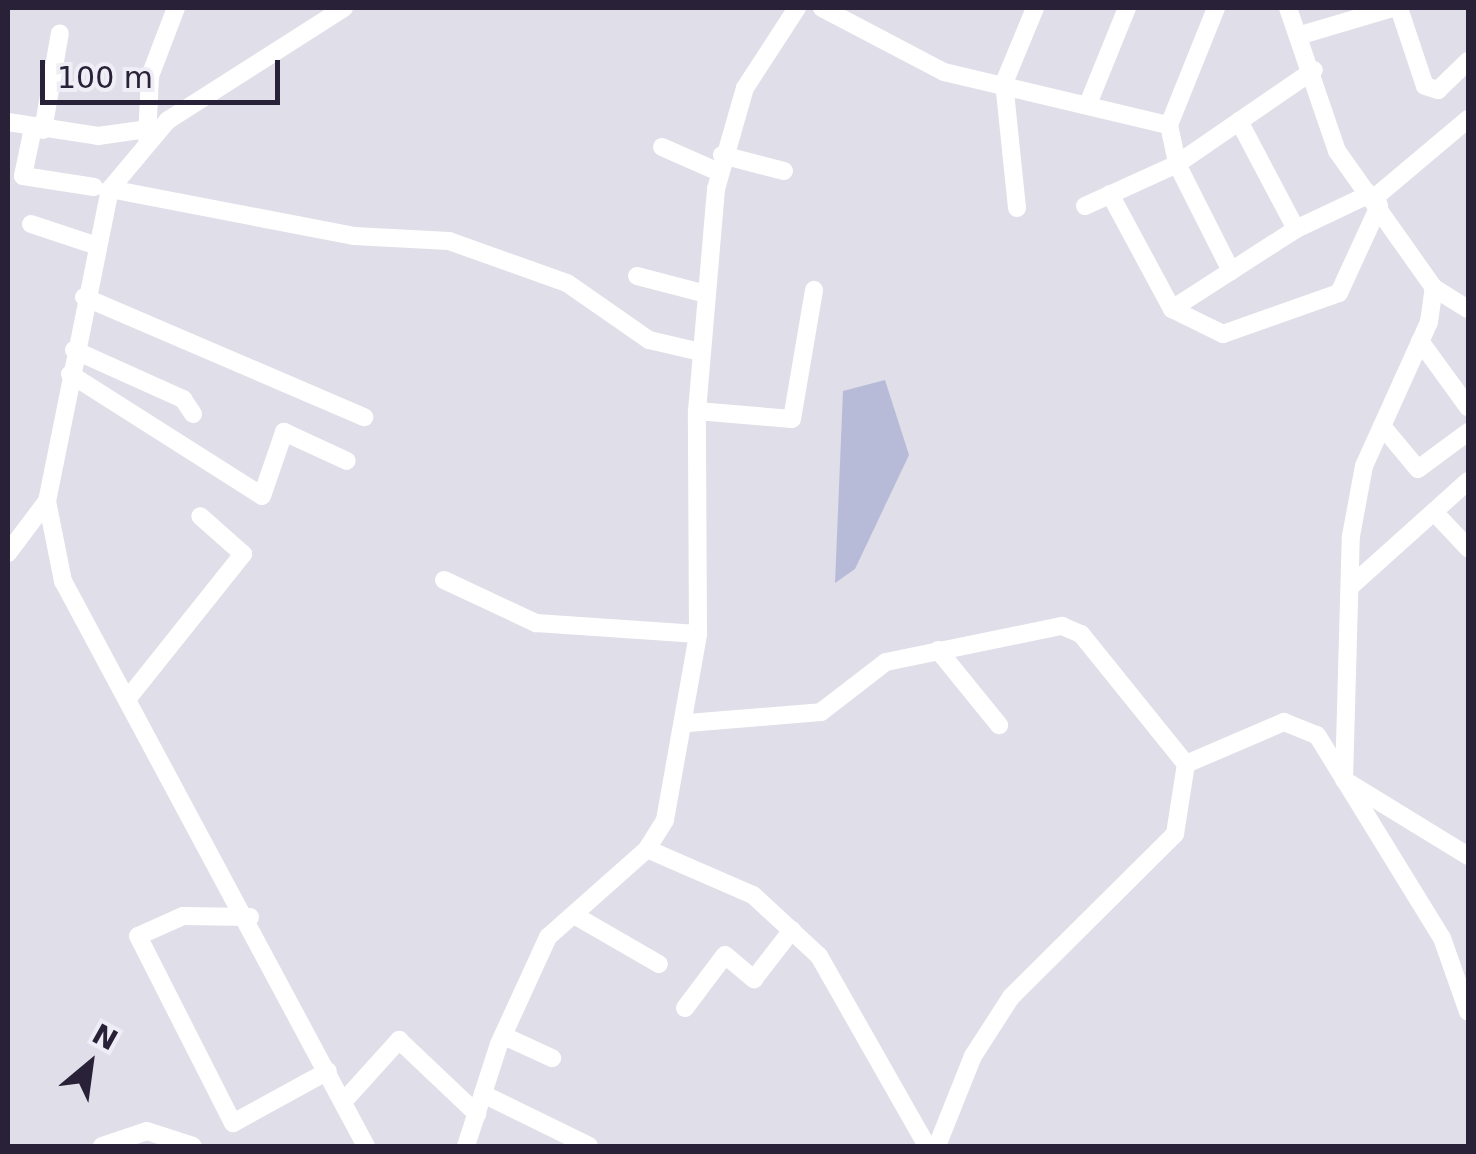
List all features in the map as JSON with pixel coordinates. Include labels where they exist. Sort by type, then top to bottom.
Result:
[{"type":"street","points":[[143,134],[176,8]]},
{"type":"street","points":[[344,8],[143,134],[102,188],[47,500],[63,581],[250,917],[366,1146]]},
{"type":"street","points":[[466,1146],[533,964],[574,914],[648,849],[666,820],[688,723],[698,634],[696,411],[721,164],[745,88],[796,8]]},
{"type":"street","points":[[822,8],[944,72],[1004,83],[1169,125]]},
{"type":"street","points":[[1016,208],[1004,83],[1035,8]]},
{"type":"street","points":[[1088,104],[1126,8]]},
{"type":"street","points":[[1216,8],[1169,125],[1177,164],[1231,271]]},
{"type":"street","points":[[1288,8],[1314,70],[1336,151],[1434,288],[1468,310]]},
{"type":"street","points":[[1301,35],[1340,15],[1395,8],[1425,86],[1438,90],[1468,61]]},
{"type":"street","points":[[60,33],[24,176],[354,236],[449,241],[567,283],[648,340],[701,352]]},
{"type":"street","points":[[1085,206],[1177,164],[1314,70]]},
{"type":"street","points":[[1172,309],[1296,229],[1374,200],[1468,120]]},
{"type":"street","points":[[8,122],[38,129],[143,134]]},
{"type":"street","points":[[1239,122],[1296,229]]},
{"type":"street","points":[[662,147],[721,164],[784,171]]},
{"type":"street","points":[[1110,194],[1172,309],[1223,334],[1340,292],[1374,200]]},
{"type":"street","points":[[31,224],[94,245]]},
{"type":"street","points":[[638,276],[706,294]]},
{"type":"street","points":[[1344,780],[1351,586],[1364,466],[1420,341],[1434,288]]},
{"type":"street","points":[[696,411],[792,420],[814,290]]},
{"type":"street","points":[[84,297],[364,417]]},
{"type":"street","points":[[1420,341],[1468,407]]},
{"type":"street","points":[[74,350],[183,400],[193,414]]},
{"type":"street","points":[[70,374],[262,496],[284,432],[347,461]]},
{"type":"street","points":[[1382,426],[1418,469],[1468,432]]},
{"type":"street","points":[[1351,586],[1436,514],[1468,481]]},
{"type":"street","points":[[8,550],[47,500]]},
{"type":"street","points":[[1436,514],[1468,548]]},
{"type":"street","points":[[128,697],[243,554],[200,516]]},
{"type":"street","points":[[444,580],[536,623],[698,634]]},
{"type":"street","points":[[688,723],[742,712],[821,712],[886,662],[1062,626],[1082,634],[1186,764],[1176,834],[1010,997],[974,1056],[937,1146]]},
{"type":"street","points":[[938,650],[999,725]]},
{"type":"street","points":[[1186,764],[1298,722],[1344,780],[1442,938],[1468,1012]]},
{"type":"street","points":[[1344,780],[1468,856]]},
{"type":"street","points":[[648,849],[753,895],[792,930],[845,993],[927,1146]]},
{"type":"street","points":[[574,914],[659,964]]},
{"type":"street","points":[[250,917],[183,916],[138,936],[233,1122],[328,1071]]},
{"type":"street","points":[[686,1008],[725,955],[754,979],[792,930]]},
{"type":"street","points":[[504,1036],[552,1058]]},
{"type":"street","points":[[343,1102],[399,1040],[477,1114]]},
{"type":"street","points":[[484,1094],[589,1146]]},
{"type":"street","points":[[102,1146],[147,1131],[193,1146]]},
{"type":"shaded area","points":[[885,380],[909,455],[855,569],[835,583],[843,391]]}]
